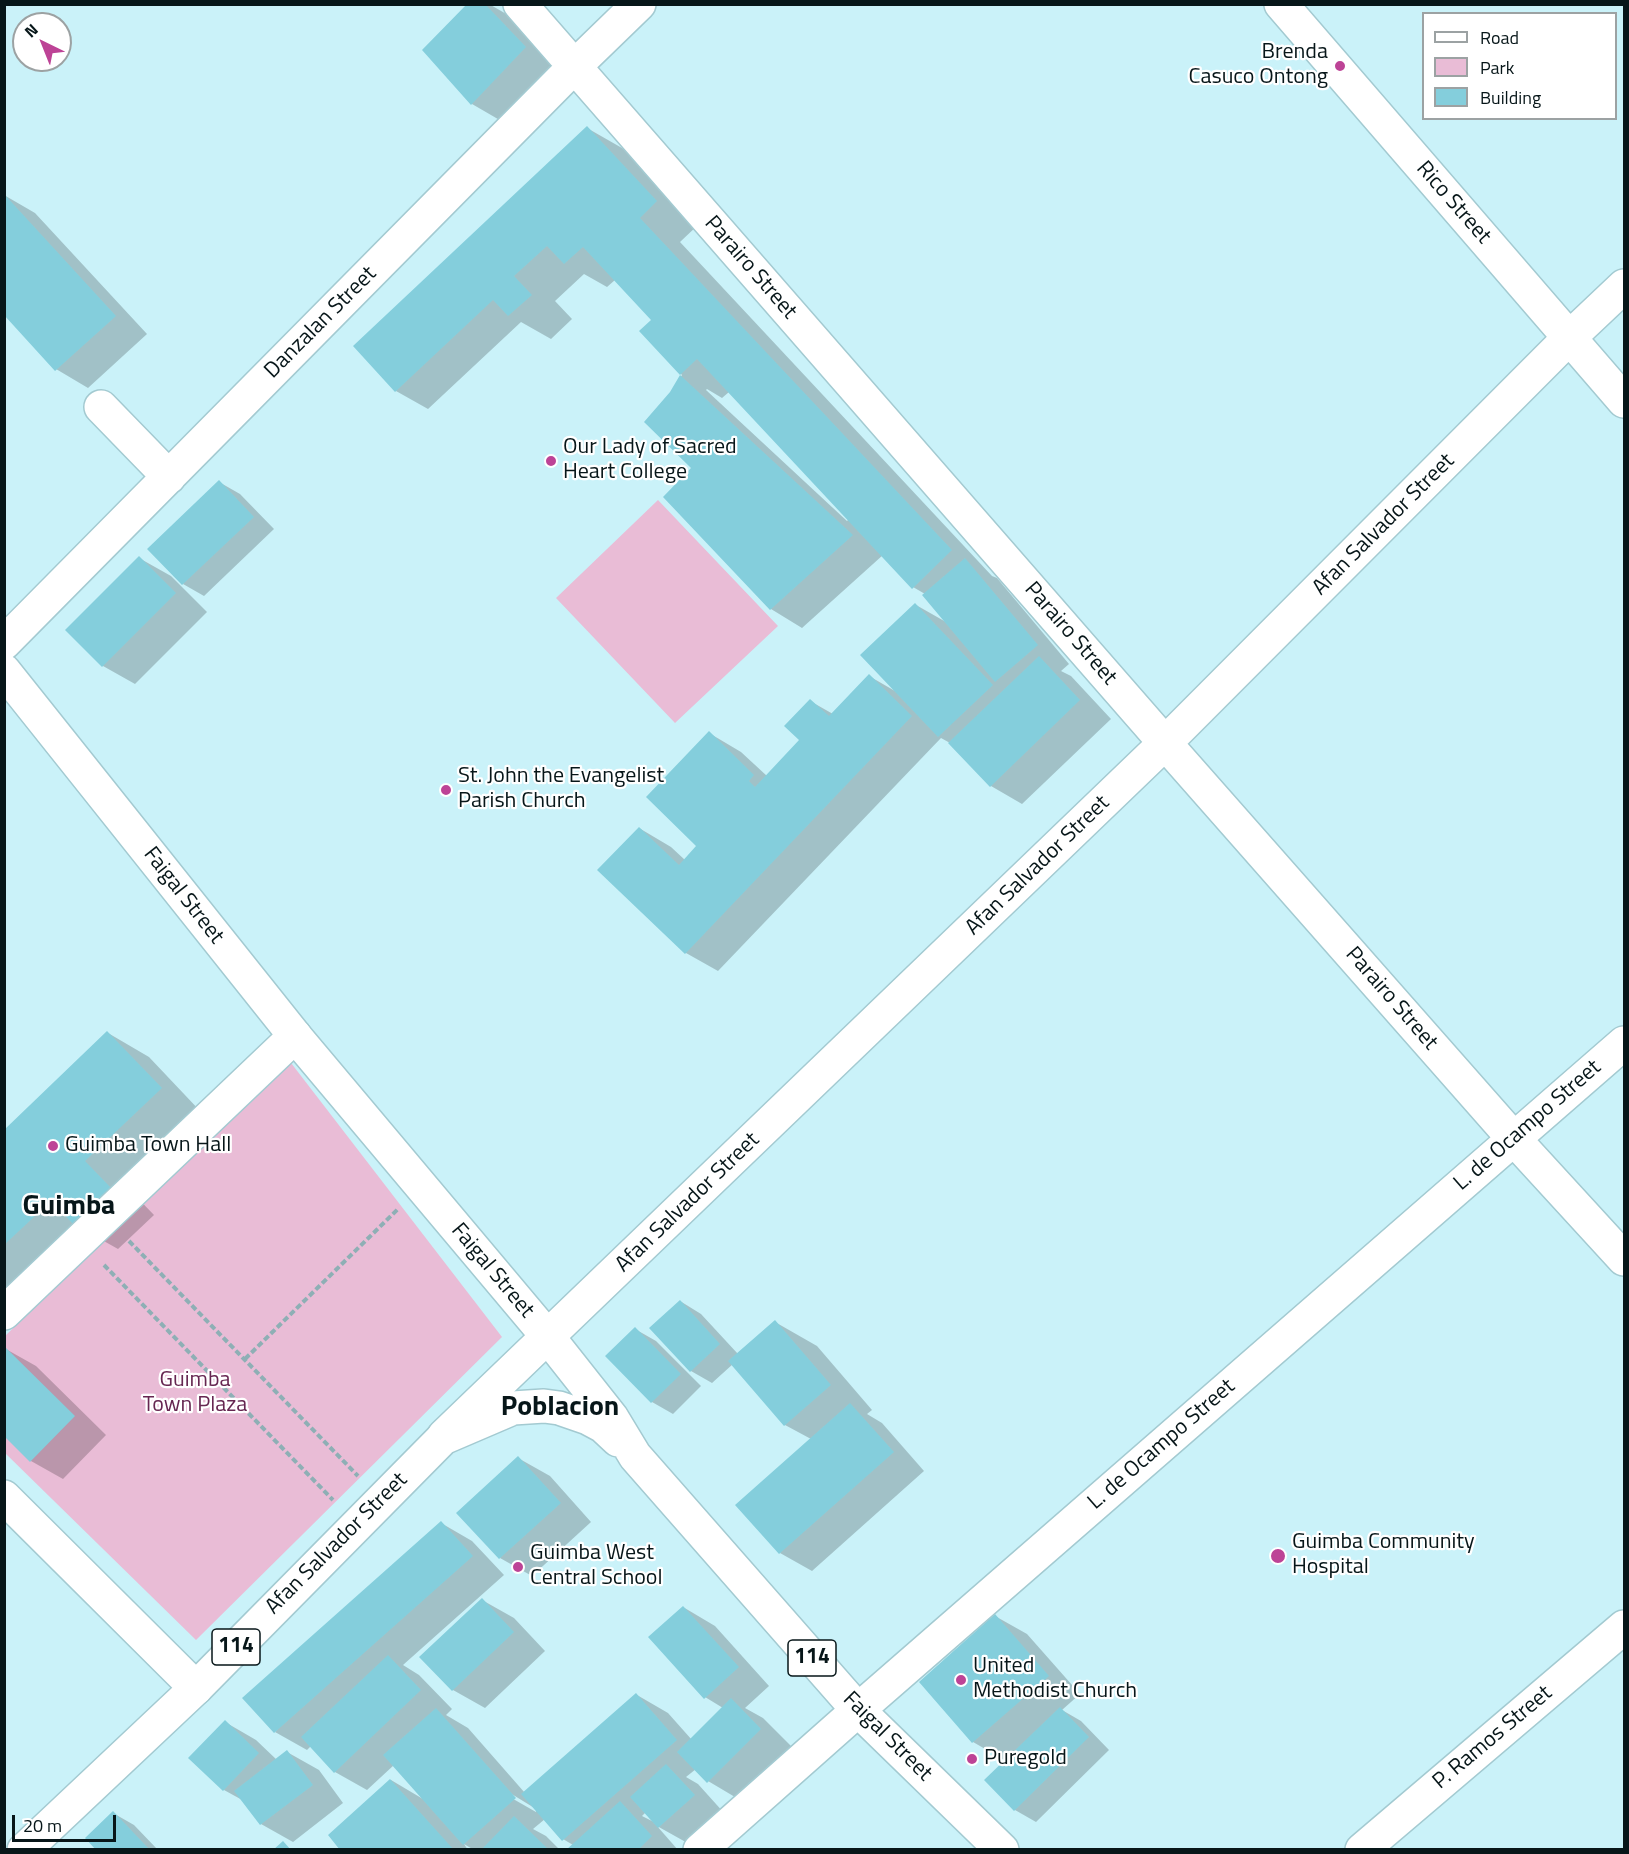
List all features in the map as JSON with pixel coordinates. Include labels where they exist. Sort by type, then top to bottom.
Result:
[{"type":"street","name":"Parairo Street","points":[[520,4],[1514,1139],[1624,1259]]},
{"type":"street","name":"Danzalan Street","points":[[4,643],[639,4]]},
{"type":"street","name":"Rico Street","points":[[1281,4],[1624,401]]},
{"type":"street","name":"Afan Salvador Street","points":[[24,1850],[196,1688],[442,1438],[1166,743],[1569,338],[1624,286]]},
{"type":"street","points":[[101,407],[169,477]]},
{"type":"street","name":"Faigal Street","points":[[4,671],[295,1036],[548,1337],[612,1418],[634,1456],[858,1710],[1002,1850]]},
{"type":"street","points":[[4,1313],[295,1036]]},
{"type":"street","name":"L. de Ocampo Street","points":[[700,1850],[1624,1043]]},
{"type":"street","name":"Afan Salvador Street","points":[[442,1438],[513,1408],[544,1406],[573,1412],[603,1426],[634,1456]]},
{"type":"street","points":[[4,1497],[196,1688]]},
{"type":"street","name":"P. Ramos Street","points":[[1362,1850],[1624,1627]]},
{"type":"path","points":[[245,1359],[421,1186]]},
{"type":"path","points":[[106,1216],[381,1500]]},
{"type":"path","points":[[81,1240],[357,1525]]},
{"type":"green space","points":[[658,500],[778,626],[675,723],[556,598]]},
{"type":"green space","name":"Guimba Town Plaza","points":[[288,1059],[502,1337],[196,1640],[5,1453],[5,1336]]},
{"type":"building","points":[[467,4],[485,4],[526,47],[471,105],[422,50]]},
{"type":"building","points":[[587,126],[657,201],[640,218],[952,550],[912,589],[697,359],[680,375],[639,331],[651,320],[583,247],[564,264],[547,246],[514,276],[532,295],[508,316],[493,300],[395,392],[353,346]]},
{"type":"building","points":[[4,194],[116,316],[55,371],[4,315]]},
{"type":"building","points":[[680,375],[853,535],[770,610],[663,497],[691,468],[644,422],[670,392]]},
{"type":"building","points":[[219,480],[254,517],[182,585],[147,549]]},
{"type":"building","points":[[139,556],[176,593],[102,667],[65,630]]},
{"type":"building","points":[[965,558],[1038,645],[995,682],[922,595]]},
{"type":"building","points":[[915,603],[993,685],[938,737],[860,655]]},
{"type":"building","points":[[1039,656],[1080,700],[990,787],[948,743]]},
{"type":"building","points":[[869,674],[912,716],[685,954],[597,870],[639,827],[679,865],[696,846],[646,797],[709,731],[754,775],[749,781],[755,787],[799,740],[784,726],[810,699],[829,716]]},
{"type":"building","name":"Guimba Town Hall","points":[[107,1031],[162,1088],[85,1161],[113,1190],[75,1226],[51,1201],[4,1245],[4,1130]]},
{"type":"building","points":[[680,1300],[720,1344],[690,1372],[649,1328]]},
{"type":"building","points":[[775,1320],[831,1385],[784,1426],[728,1361]]},
{"type":"building","points":[[635,1327],[681,1374],[651,1403],[605,1356]]},
{"type":"building","points":[[4,1346],[75,1416],[30,1462],[4,1436]]},
{"type":"building","points":[[850,1403],[894,1452],[779,1554],[735,1505]]},
{"type":"building","points":[[518,1456],[561,1503],[499,1559],[456,1513]]},
{"type":"building","points":[[441,1521],[473,1556],[274,1733],[242,1698]]},
{"type":"building","points":[[482,1598],[514,1632],[452,1691],[419,1657]]},
{"type":"building","points":[[683,1606],[739,1667],[704,1699],[648,1637]]},
{"type":"building","points":[[995,1614],[1049,1676],[972,1743],[919,1682]]},
{"type":"building","points":[[388,1655],[421,1690],[334,1773],[301,1737]]},
{"type":"building","points":[[636,1693],[677,1740],[562,1841],[521,1794]]},
{"type":"building","points":[[731,1698],[761,1729],[707,1783],[677,1752]]},
{"type":"building","points":[[1060,1707],[1089,1737],[1014,1811],[984,1780]]},
{"type":"building","points":[[436,1708],[516,1798],[463,1845],[383,1755]]},
{"type":"building","points":[[225,1720],[259,1753],[223,1791],[188,1758]]},
{"type":"building","points":[[287,1750],[313,1785],[260,1825],[234,1791]]},
{"type":"building","points":[[666,1764],[695,1795],[658,1828],[630,1797]]},
{"type":"building","points":[[390,1779],[454,1850],[340,1850],[328,1835]]},
{"type":"building","points":[[620,1801],[652,1836],[638,1850],[566,1850]]},
{"type":"building","points":[[113,1811],[150,1850],[96,1850],[85,1838]]},
{"type":"building","points":[[514,1816],[549,1850],[481,1850]]},
{"type":"building","points":[[283,1841],[291,1850],[273,1850]]},
{"type":"place","name":"Brenda Casuco Ontong","points":[[1340,66]]},
{"type":"place","name":"Our Lady of Sacred Heart College","points":[[551,461]]},
{"type":"place","name":"St. John the Evangelist Parish Church","points":[[446,790]]},
{"type":"place","name":"Guimba Town Hall","points":[[53,1146]]},
{"type":"place","name":"Guimba Community Hospital","points":[[1278,1556]]},
{"type":"place","name":"Guimba West Central School","points":[[518,1567]]},
{"type":"place","name":"United Methodist Church","points":[[961,1680]]},
{"type":"place","name":"Puregold","points":[[972,1759]]},
{"type":"district","name":"Guimba","points":[[69,1207]]},
{"type":"district","name":"Poblacion","points":[[560,1408]]}]
